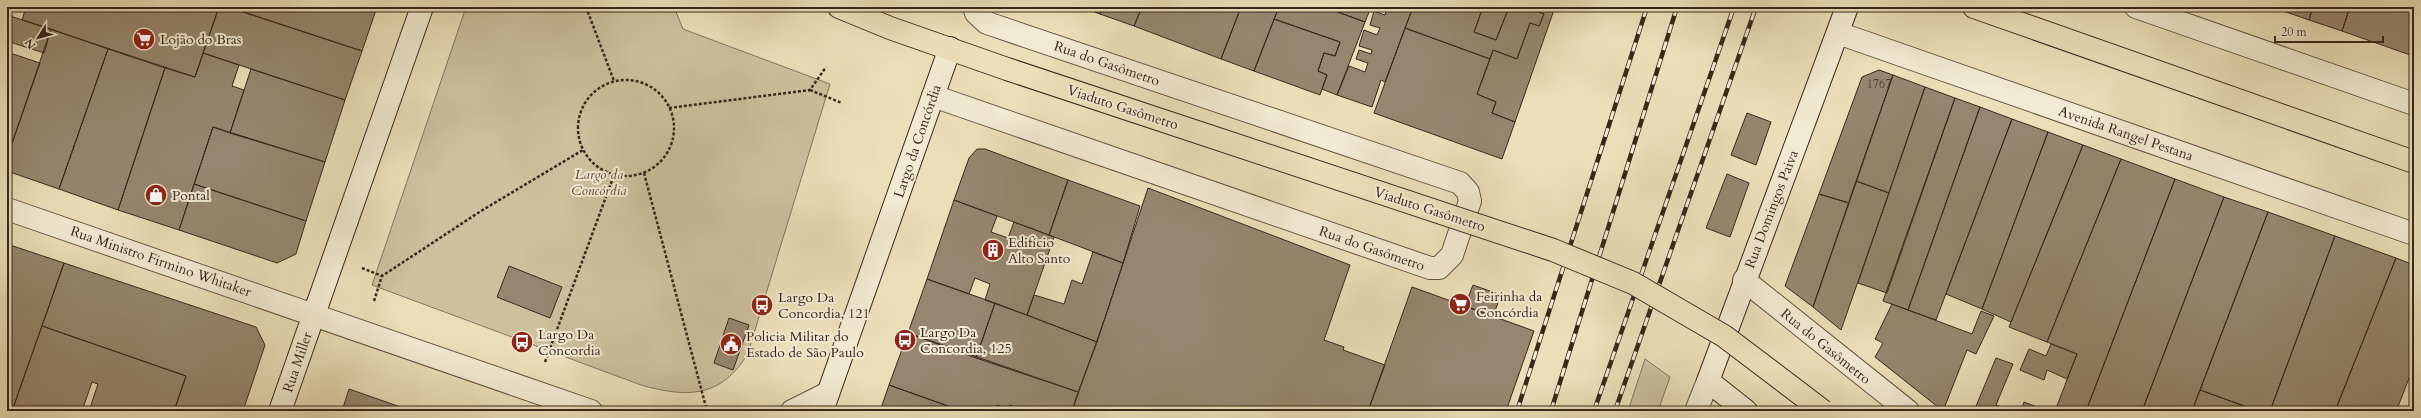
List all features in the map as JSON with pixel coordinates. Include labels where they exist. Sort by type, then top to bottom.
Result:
[{"type":"main road","points":[[839,7],[890,28],[950,48]]},
{"type":"main road","points":[[1974,7],[2414,162]]},
{"type":"main road","name":"Viaduto Gasômetro","points":[[950,48],[1007,69],[1553,250],[1633,282],[1724,336],[1823,411]]},
{"type":"street","points":[[422,7],[314,314],[591,411]]},
{"type":"street","name":"Rua Domingos Paiva","points":[[1696,411],[1847,7]]},
{"type":"street","points":[[2136,7],[2414,104]]},
{"type":"street","name":"Rua do Gasômetro","points":[[933,96],[1430,268],[1439,268],[1452,255],[1470,201],[1468,192],[1460,183],[987,23],[975,10]]},
{"type":"street","name":"Avenida Rangel Pestana","points":[[1838,32],[2414,234]]},
{"type":"street","name":"Largo da Concórdia","points":[[792,411],[825,402],[950,48]]},
{"type":"street","name":"Rua Ministro Firmino Whitaker","points":[[7,209],[314,314]]},
{"type":"street","name":"Rua do Gasômetro","points":[[1744,280],[1908,411]]},
{"type":"street","name":"Rua Miller","points":[[280,411],[314,314]]},
{"type":"street","points":[[1708,381],[1746,411]]},
{"type":"path","points":[[586,7],[614,81]]},
{"type":"path","points":[[810,90],[826,67]]},
{"type":"path","points":[[628,80],[640,83],[662,97],[669,108],[673,134],[670,146],[655,166],[644,172],[624,177],[614,175],[591,161],[583,150],[578,136],[578,122],[582,108],[596,91],[614,81],[628,80]]},
{"type":"path","points":[[669,108],[810,90],[842,103]]},
{"type":"path","points":[[374,300],[382,276],[481,211],[583,150]]},
{"type":"path","points":[[644,172],[707,411]]},
{"type":"path","points":[[544,365],[614,175]]},
{"type":"path","points":[[359,267],[382,276]]},
{"type":"green space","name":"Largo da Concórdia","points":[[466,7],[674,7],[683,29],[830,84],[748,353],[738,368],[727,379],[702,391],[688,392],[673,392],[641,385],[372,285]]},
{"type":"green space","points":[[1645,359],[1670,377],[1658,411],[1628,411]]},
{"type":"building","name":"Lojão do Bras","points":[[26,7],[219,7],[195,77],[22,20]]},
{"type":"building","points":[[219,7],[228,7],[362,51],[345,100],[203,53]]},
{"type":"building","points":[[228,7],[377,7],[362,51]]},
{"type":"building","points":[[1082,7],[1103,7],[1100,14]]},
{"type":"building","points":[[1103,7],[1142,7],[1134,26],[1100,14]]},
{"type":"building","points":[[1142,7],[1241,7],[1221,59],[1134,26]]},
{"type":"building","points":[[1241,7],[1279,7],[1254,71],[1221,59]]},
{"type":"building","points":[[1279,7],[1324,7],[1365,22],[1337,95],[1322,89],[1327,75],[1318,71],[1324,53],[1335,56],[1340,42],[1274,19]]},
{"type":"building","points":[[1336,7],[1371,7],[1365,22],[1335,11]]},
{"type":"building","points":[[1387,7],[1413,7],[1385,82],[1381,80],[1372,107],[1337,95],[1349,66],[1365,72],[1368,63],[1356,59],[1359,50],[1371,54],[1372,50],[1359,46],[1364,30],[1377,35],[1380,28],[1370,25],[1374,11],[1385,15]]},
{"type":"building","points":[[1413,7],[1483,7],[1474,32],[1496,40],[1509,7],[1524,7],[1544,14],[1539,26],[1530,23],[1517,59],[1493,50],[1490,59],[1405,28]]},
{"type":"building","points":[[1483,7],[1509,7],[1496,40],[1474,32]]},
{"type":"building","points":[[1524,7],[1555,7],[1515,122],[1492,113],[1496,102],[1477,94],[1493,50],[1517,59],[1530,23],[1539,26],[1544,14]]},
{"type":"building","points":[[2272,7],[2313,7],[2309,20]]},
{"type":"building","points":[[2313,7],[2350,7],[2342,31],[2309,20]]},
{"type":"building","points":[[2350,7],[2414,7],[2413,56],[2342,31]]},
{"type":"building","points":[[7,15],[51,29],[44,53],[7,41]]},
{"type":"building","points":[[1274,19],[1340,42],[1335,56],[1324,53],[1318,71],[1327,75],[1320,95],[1254,71]]},
{"type":"building","points":[[1405,28],[1490,59],[1477,94],[1496,102],[1492,113],[1515,122],[1502,159],[1374,113]]},
{"type":"building","points":[[51,29],[108,49],[59,189],[7,171],[7,158]]},
{"type":"building","points":[[108,49],[165,68],[118,210],[59,189]]},
{"type":"building","points":[[7,52],[40,63],[7,158]]},
{"type":"building","points":[[203,53],[239,65],[232,86],[244,90],[230,133],[213,127],[179,230],[118,210],[165,68],[195,77]]},
{"type":"building","points":[[251,69],[345,100],[325,162],[230,133]]},
{"type":"building","points":[[1879,70],[1893,75],[1849,203],[1819,194],[1862,77]]},
{"type":"building","points":[[1893,75],[1925,87],[1889,193],[1856,181]]},
{"type":"building","points":[[1925,87],[1955,98],[1887,293],[1858,283]]},
{"type":"building","points":[[1955,98],[1980,107],[1908,310],[1883,301]]},
{"type":"building","points":[[1980,107],[2012,119],[1936,320],[1908,310]]},
{"type":"building","points":[[1747,113],[1771,122],[1756,165],[1731,155]]},
{"type":"building","points":[[2012,119],[2048,132],[1982,309],[1946,294]]},
{"type":"building","points":[[213,127],[325,162],[306,221],[194,184]]},
{"type":"building","points":[[2048,132],[2083,145],[2011,322],[1982,309]]},
{"type":"building","points":[[2083,145],[2121,159],[2047,342],[2009,327]]},
{"type":"building","points":[[977,149],[985,149],[1068,180],[1049,235],[954,200],[969,158]]},
{"type":"building","points":[[2121,159],[2175,179],[2086,411],[2055,411],[2077,354],[2047,342]]},
{"type":"building","points":[[1727,174],[1749,183],[1730,237],[1706,228]]},
{"type":"building","points":[[2175,179],[2224,197],[2142,411],[2086,411]]},
{"type":"building","points":[[1068,180],[1140,206],[1123,263],[1049,235]]},
{"type":"building","points":[[1856,181],[1889,193],[1841,330],[1813,307]]},
{"type":"building","points":[[194,184],[306,221],[296,254],[277,263],[179,230]]},
{"type":"building","points":[[1148,188],[1350,265],[1324,340],[1344,347],[1343,350],[1385,365],[1368,411],[1072,411],[1106,315]]},
{"type":"building","points":[[1819,194],[1849,203],[1813,307],[1785,286]]},
{"type":"building","points":[[2224,197],[2268,212],[2192,411],[2142,411]]},
{"type":"building","name":"Edifício Alto Santo","points":[[954,200],[997,216],[991,232],[1008,238],[1014,222],[1054,237],[1027,315],[985,300],[990,284],[975,278],[969,294],[927,279]]},
{"type":"building","points":[[2268,212],[2335,236],[2270,411],[2258,411],[2200,390]]},
{"type":"building","points":[[2335,236],[2396,258],[2335,411],[2270,411]]},
{"type":"building","points":[[7,244],[64,263],[12,411],[7,411]]},
{"type":"building","points":[[1093,252],[1123,263],[1097,342],[1027,315],[1034,295],[1064,304],[1072,280],[1082,284]]},
{"type":"building","points":[[2396,258],[2414,265],[2414,365],[2401,399],[2396,411],[2335,411]]},
{"type":"building","points":[[64,263],[256,327],[265,345],[243,411],[174,411],[186,376],[42,326]]},
{"type":"building","points":[[509,266],[562,287],[550,318],[497,297]]},
{"type":"building","points":[[927,279],[995,303],[976,358],[908,333]]},
{"type":"building","points":[[1473,285],[1501,295],[1493,316],[1465,306]]},
{"type":"building","points":[[1412,287],[1534,331],[1506,411],[1368,411]]},
{"type":"building","points":[[995,303],[1097,342],[1078,392],[976,358]]},
{"type":"building","points":[[1892,304],[1972,334],[1981,311],[1994,316],[1976,354],[1967,350],[1943,411],[1875,357],[1883,343],[1875,339]]},
{"type":"building","name":"Policia Militar do Estado de São Paulo","points":[[729,318],[749,325],[733,370],[714,363]]},
{"type":"building","points":[[42,326],[186,376],[174,411],[89,411],[98,384],[92,382],[82,411],[12,411]]},
{"type":"building","points":[[908,333],[1078,392],[1072,411],[1012,411],[1014,407],[1010,405],[1009,409],[997,405],[995,411],[962,411],[889,385]]},
{"type":"building","points":[[2051,344],[2077,354],[2067,379],[2047,370],[2044,380],[2020,370],[2029,349],[2046,356]]},
{"type":"building","points":[[1996,358],[2013,364],[1996,405],[2012,411],[1974,411]]},
{"type":"building","points":[[889,385],[962,411],[880,411]]},
{"type":"building","points":[[349,389],[412,411],[342,411]]},
{"type":"building","points":[[2200,390],[2258,411],[2192,411]]},
{"type":"building","points":[[2024,402],[2047,411],[2021,411]]},
{"type":"railway","points":[[1517,411],[1647,7]]},
{"type":"railway","points":[[1551,411],[1677,7]]},
{"type":"railway","points":[[1594,411],[1734,7]]},
{"type":"railway","points":[[1615,411],[1756,7]]},
{"type":"place","name":"Lojão do Bras","points":[[144,39]]},
{"type":"place","name":"Pontal","points":[[156,195]]},
{"type":"place","name":"Edifício Alto Santo","points":[[993,250]]},
{"type":"place","name":"Feirinha da Concórdia","points":[[1460,304]]},
{"type":"place","name":"Largo Da Concordia, 121","points":[[762,305]]},
{"type":"place","name":"Largo Da Concordia, 125","points":[[905,340]]},
{"type":"place","name":"Largo Da Concordia","points":[[522,342]]},
{"type":"place","name":"Policia Militar do Estado de São Paulo","points":[[731,344]]}]
